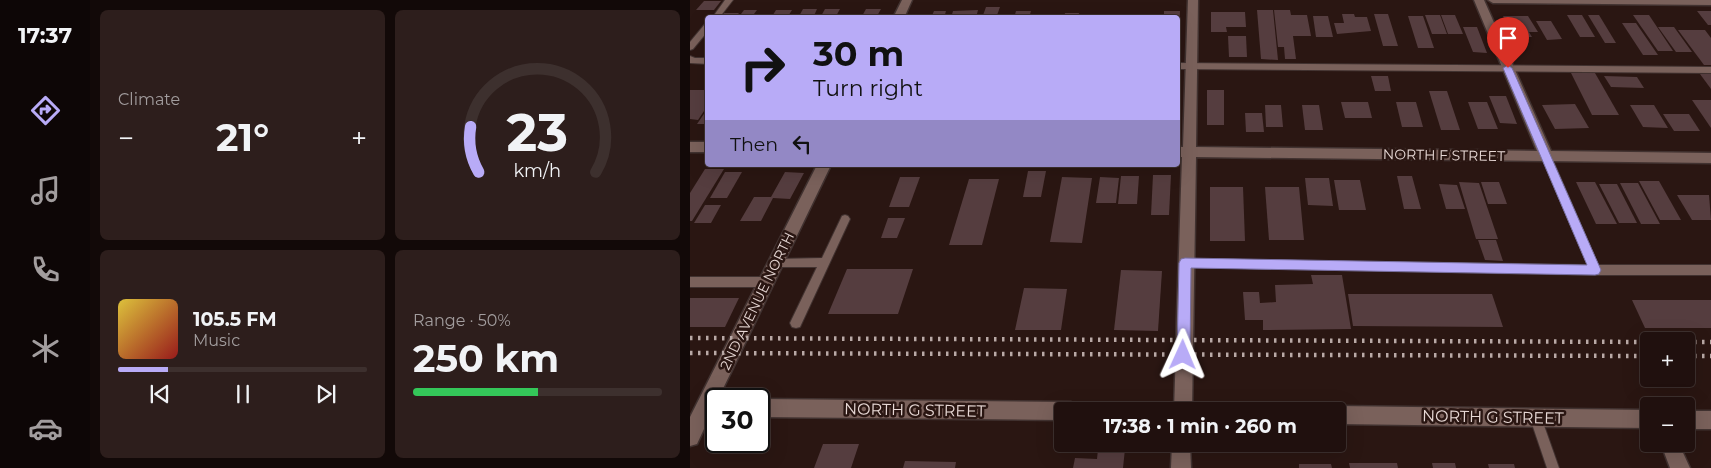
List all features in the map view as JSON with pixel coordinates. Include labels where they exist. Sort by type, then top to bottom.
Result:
[{"type":"street","points":[[900,15],[907,0]]},
{"type":"street","points":[[1183,402],[1185,263],[1184,66],[1193,0]]},
{"type":"street","points":[[1478,0],[1546,156]]},
{"type":"street","points":[[1493,0],[1711,2]]},
{"type":"street","points":[[690,147],[705,148]]},
{"type":"street","name":"NORTH F STREET","points":[[1183,152],[1711,158]]},
{"type":"street","name":"2ND AVENUE NORTH","points":[[690,436],[823,167]]},
{"type":"street","name":"NORTH G STREET","points":[[770,408],[1054,411]]},
{"type":"street","name":"NORTH G STREET","points":[[1346,415],[1640,419]]},
{"type":"street","points":[[1695,420],[1711,420]]},
{"type":"street","points":[[1181,468],[1182,452]]},
{"type":"street","points":[[1673,452],[1680,468]]},
{"type":"lane","points":[[717,15],[729,0]]},
{"type":"lane","points":[[690,47],[705,30]]},
{"type":"lane","points":[[690,59],[693,61],[705,61]]},
{"type":"lane","points":[[1184,66],[1711,70]]},
{"type":"lane","points":[[1546,156],[1595,270]]},
{"type":"lane","points":[[796,323],[844,218]]},
{"type":"lane","points":[[776,263],[824,262]]},
{"type":"lane","points":[[1185,263],[1595,270],[1711,270]]},
{"type":"lane","points":[[690,282],[767,282]]},
{"type":"lane","points":[[1536,418],[1553,468]]},
{"type":"building","points":[[704,1],[721,1],[714,10],[696,10]]},
{"type":"building","points":[[986,7],[1000,7],[997,15],[983,15]]},
{"type":"building","points":[[803,9],[817,9],[814,15],[800,15]]},
{"type":"building","points":[[825,9],[840,9],[837,15],[822,15]]},
{"type":"building","points":[[866,9],[881,9],[878,15],[863,15]]},
{"type":"building","points":[[744,10],[757,10],[753,15],[740,15]]},
{"type":"building","points":[[776,10],[792,10],[789,15],[773,15]]},
{"type":"building","points":[[978,10],[977,15],[952,15],[953,11]]},
{"type":"building","points":[[1257,10],[1273,10],[1278,60],[1261,59]]},
{"type":"building","points":[[1274,10],[1290,10],[1291,15],[1307,15],[1311,36],[1293,36],[1296,59],[1285,59],[1284,47],[1278,47]]},
{"type":"building","points":[[934,11],[946,11],[945,15],[932,15]]},
{"type":"building","points":[[1016,11],[1031,11],[1030,15],[1015,15]]},
{"type":"building","points":[[1164,11],[1180,11],[1180,15],[1164,15]]},
{"type":"building","points":[[1697,11],[1711,11],[1711,25],[1708,25]]},
{"type":"building","points":[[1211,12],[1245,12],[1246,27],[1226,27],[1227,32],[1211,32]]},
{"type":"building","points":[[724,13],[739,13],[737,15],[722,15]]},
{"type":"building","points":[[1065,13],[1079,13],[1079,15],[1065,15]]},
{"type":"building","points":[[1101,14],[1126,14],[1126,15]]},
{"type":"building","points":[[1342,14],[1367,17],[1371,31],[1337,34],[1334,23],[1344,23]]},
{"type":"building","points":[[1374,14],[1388,14],[1398,46],[1383,46]]},
{"type":"building","points":[[1425,15],[1440,15],[1447,34],[1432,34]]},
{"type":"building","points":[[1441,15],[1455,15],[1463,34],[1448,34]]},
{"type":"building","points":[[1567,15],[1582,15],[1595,37],[1580,37]]},
{"type":"building","points":[[1588,15],[1599,15],[1616,43],[1605,43]]},
{"type":"building","points":[[1633,15],[1649,15],[1673,51],[1658,51]]},
{"type":"building","points":[[1313,16],[1328,16],[1333,37],[1316,37]]},
{"type":"building","points":[[1408,16],[1423,16],[1434,48],[1418,48]]},
{"type":"building","points":[[1503,16],[1528,16],[1538,32],[1529,32],[1532,37],[1514,37]]},
{"type":"building","points":[[1536,21],[1551,21],[1562,39],[1547,40]]},
{"type":"building","points":[[1622,23],[1636,23],[1658,55],[1643,55]]},
{"type":"building","points":[[1463,27],[1477,27],[1487,53],[1473,52]]},
{"type":"building","points":[[1658,27],[1674,27],[1692,52],[1676,52]]},
{"type":"building","points":[[1678,30],[1705,30],[1711,38],[1711,65],[1704,65]]},
{"type":"building","points":[[1228,36],[1246,36],[1247,57],[1229,57]]},
{"type":"building","points":[[1571,73],[1595,73],[1619,115],[1592,115]]},
{"type":"building","points":[[1700,74],[1711,74],[1711,89]]},
{"type":"building","points":[[1371,76],[1388,76],[1391,91],[1375,91]]},
{"type":"building","points":[[1604,76],[1637,77],[1644,88],[1611,87]]},
{"type":"building","points":[[690,90],[705,90],[705,110],[698,120],[690,119]]},
{"type":"building","points":[[1207,90],[1224,90],[1224,125],[1207,125]]},
{"type":"building","points":[[1429,91],[1447,91],[1460,130],[1441,130]]},
{"type":"building","points":[[1489,96],[1506,96],[1517,124],[1500,123]]},
{"type":"building","points":[[1692,100],[1711,100],[1711,128]]},
{"type":"building","points":[[1341,102],[1368,102],[1372,118],[1345,118]]},
{"type":"building","points":[[1396,102],[1416,102],[1423,127],[1402,127]]},
{"type":"building","points":[[1468,102],[1487,102],[1498,129],[1478,129]]},
{"type":"building","points":[[1575,104],[1589,128],[1555,129],[1542,105]]},
{"type":"building","points":[[1265,105],[1281,105],[1283,127],[1266,127]]},
{"type":"building","points":[[1302,105],[1319,105],[1323,130],[1305,130]]},
{"type":"building","points":[[1630,105],[1654,105],[1668,128],[1643,127]]},
{"type":"building","points":[[705,112],[705,124],[697,124]]},
{"type":"building","points":[[1245,113],[1262,113],[1264,132],[1246,132]]},
{"type":"building","points":[[1663,114],[1689,114],[1700,131],[1674,131]]},
{"type":"building","points":[[705,169],[724,169],[692,221],[690,221],[690,193]]},
{"type":"building","points":[[1028,171],[1046,171],[1041,197],[1023,197]]},
{"type":"building","points":[[725,172],[742,172],[727,198],[710,198]]},
{"type":"building","points":[[785,172],[804,173],[790,199],[773,198],[761,221],[740,221],[754,197],[771,197]]},
{"type":"building","points":[[1153,175],[1171,175],[1169,215],[1151,215]]},
{"type":"building","points":[[1121,176],[1139,176],[1137,204],[1118,204]]},
{"type":"building","points":[[1397,176],[1412,176],[1421,209],[1404,209]]},
{"type":"building","points":[[900,177],[920,177],[909,207],[889,207]]},
{"type":"building","points":[[1062,177],[1092,178],[1082,243],[1050,242]]},
{"type":"building","points":[[1100,177],[1119,178],[1116,203],[1096,203]]},
{"type":"building","points":[[1305,178],[1329,178],[1333,206],[1308,205]]},
{"type":"building","points":[[969,179],[999,179],[982,245],[949,245]]},
{"type":"building","points":[[1334,180],[1360,180],[1366,210],[1339,210]]},
{"type":"building","points":[[1639,181],[1659,181],[1681,220],[1660,220]]},
{"type":"building","points":[[1459,182],[1479,183],[1498,239],[1476,239]]},
{"type":"building","points":[[1481,182],[1499,182],[1507,204],[1488,204]]},
{"type":"building","points":[[1576,182],[1595,182],[1617,224],[1596,224]]},
{"type":"building","points":[[1620,183],[1638,183],[1660,224],[1641,224]]},
{"type":"building","points":[[1439,184],[1457,185],[1465,209],[1446,209]]},
{"type":"building","points":[[1599,184],[1617,184],[1637,223],[1619,223]]},
{"type":"building","points":[[1210,187],[1243,187],[1245,241],[1210,241]]},
{"type":"building","points":[[1265,187],[1299,187],[1304,240],[1269,240]]},
{"type":"building","points":[[1677,195],[1709,195],[1711,220],[1692,220]]},
{"type":"building","points":[[705,205],[721,205],[711,223],[694,223]]},
{"type":"building","points":[[888,218],[905,218],[897,238],[881,238]]},
{"type":"building","points":[[1478,240],[1496,240],[1503,261],[1485,260]]},
{"type":"building","points":[[847,269],[913,269],[898,314],[828,314]]},
{"type":"building","points":[[1121,270],[1162,271],[1158,331],[1114,330]]},
{"type":"building","points":[[1311,275],[1342,275],[1351,329],[1263,330],[1263,320],[1245,320],[1243,292],[1259,292],[1260,303],[1276,302],[1275,285],[1313,284]]},
{"type":"building","points":[[1024,288],[1067,289],[1061,330],[1015,330]]},
{"type":"building","points":[[1348,294],[1492,294],[1503,327],[1353,326]]},
{"type":"building","points":[[690,298],[739,298],[725,327],[690,327]]},
{"type":"building","points":[[1632,300],[1711,300],[1711,328],[1645,328]]},
{"type":"building","points":[[823,444],[859,444],[851,468],[814,468]]},
{"type":"building","points":[[1098,452],[1125,452],[1123,468],[1073,468],[1075,458],[1097,459]]},
{"type":"building","points":[[905,461],[956,462],[955,468],[903,468]]},
{"type":"building","points":[[1349,463],[1397,463],[1398,468],[1350,468]]},
{"type":"building","points":[[1432,463],[1455,463],[1456,468],[1433,468]]},
{"type":"building","points":[[1299,464],[1331,464],[1332,468],[1299,468]]},
{"type":"building","points":[[1488,464],[1514,464],[1515,468],[1489,468]]},
{"type":"railway","points":[[690,338],[1640,342]]},
{"type":"railway","points":[[1695,342],[1711,342]]},
{"type":"railway","points":[[690,353],[1640,356]]},
{"type":"railway","points":[[1695,356],[1711,356]]},
{"type":"route","points":[[1183,355],[1185,263],[1595,270],[1508,68]]}]
